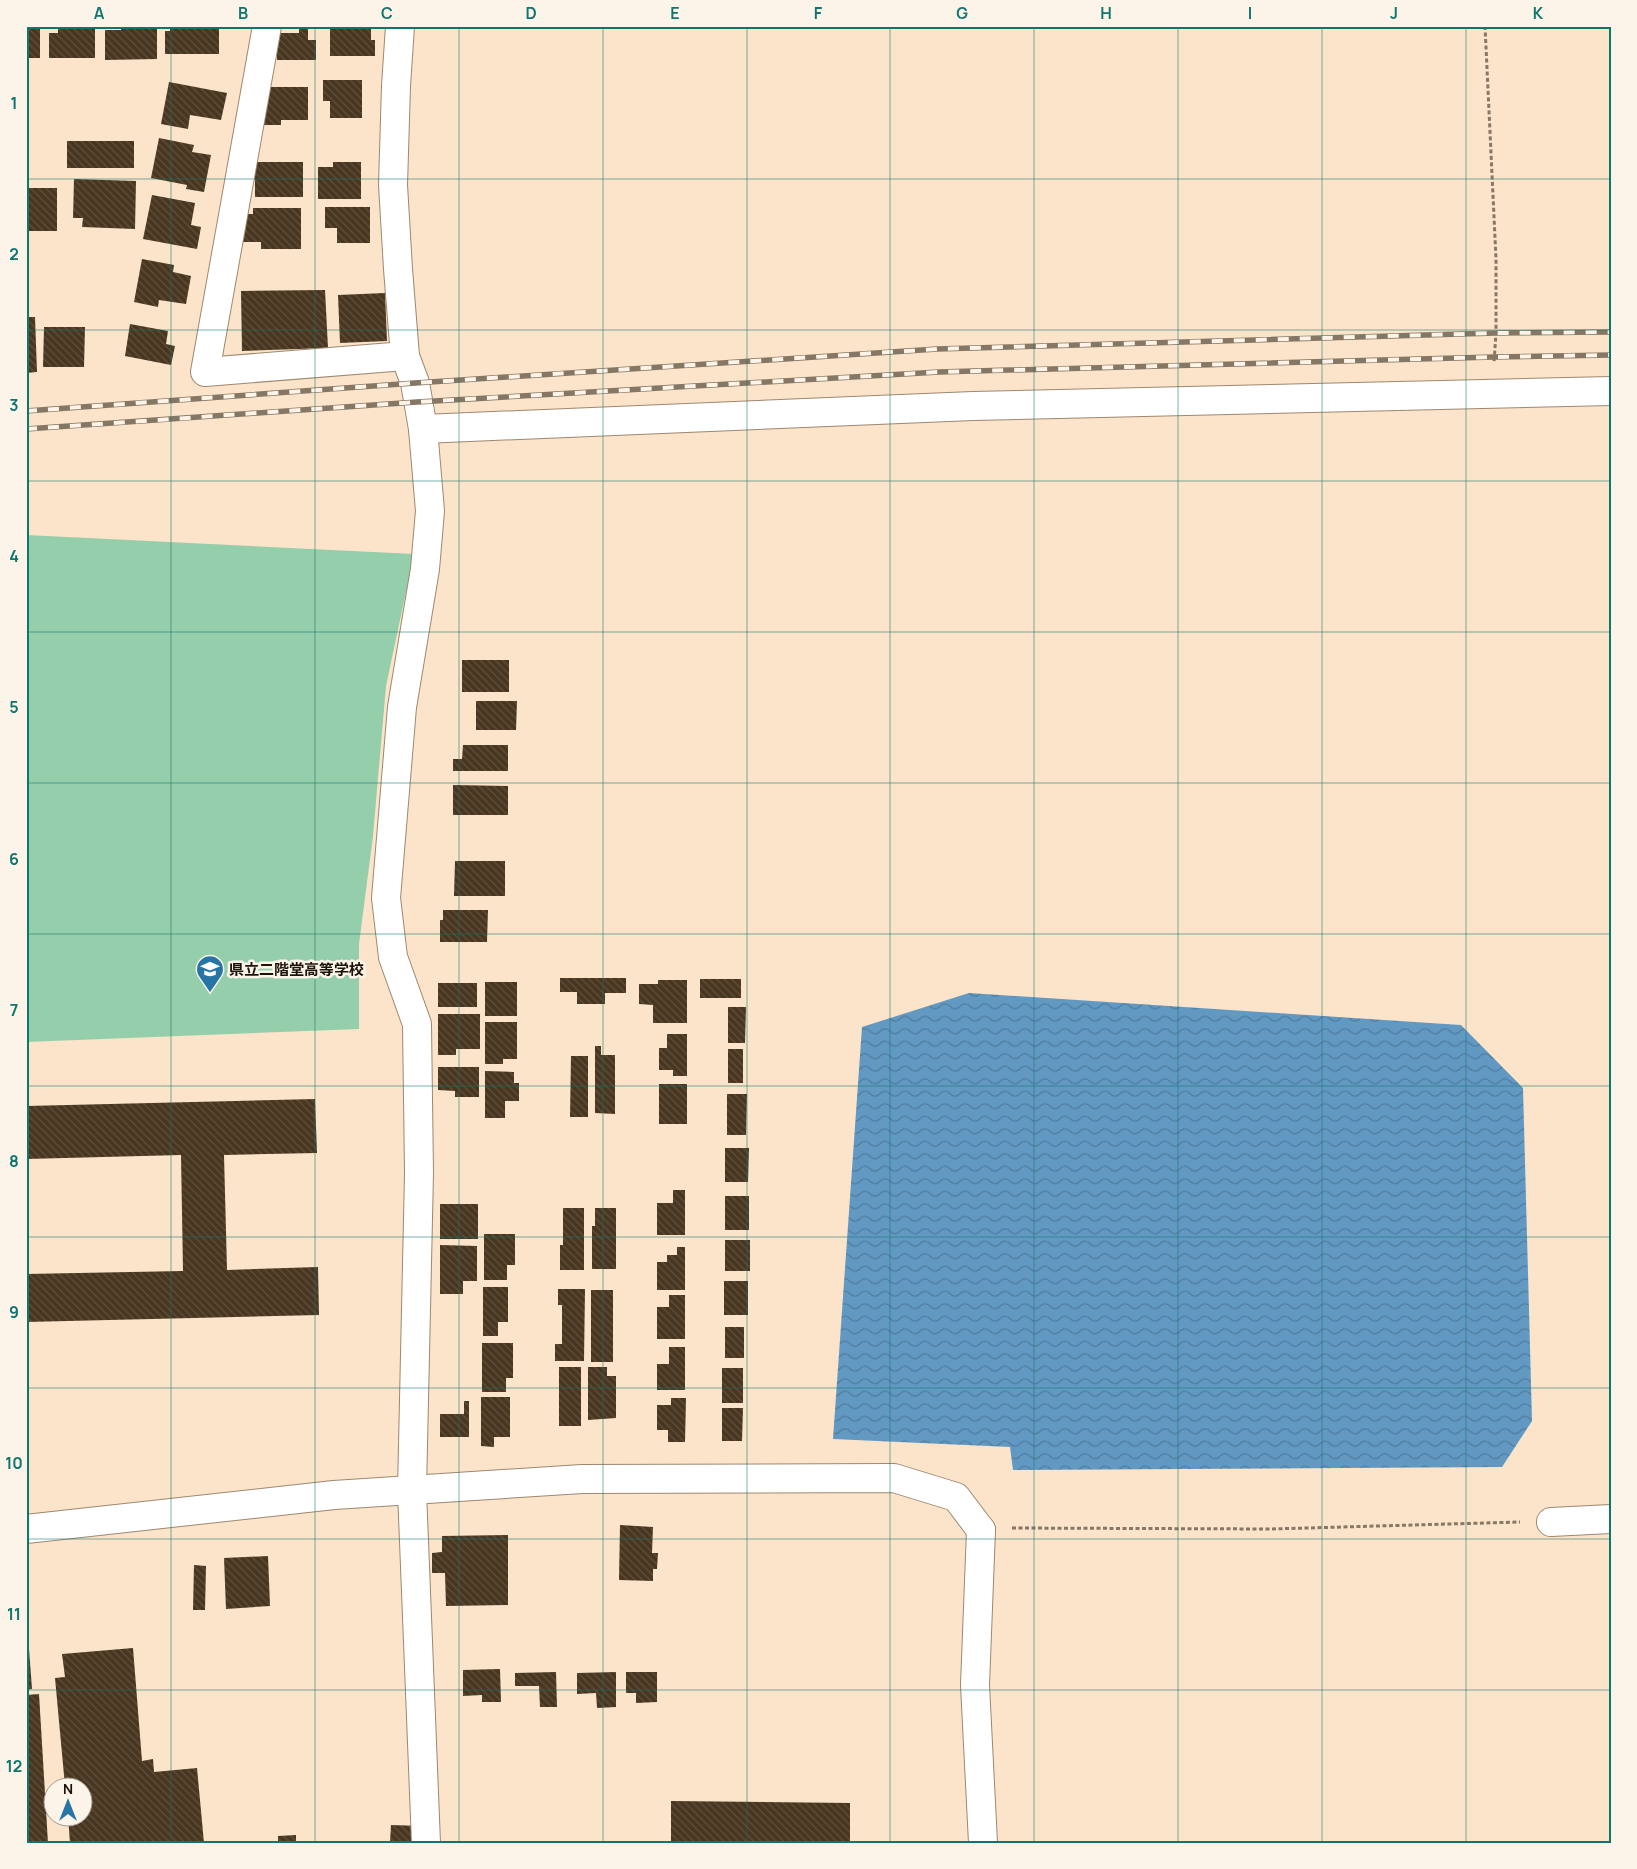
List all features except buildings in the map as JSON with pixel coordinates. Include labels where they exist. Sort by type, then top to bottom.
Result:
[{"type":"street","points":[[267,26],[205,372],[405,356]]},
{"type":"street","points":[[400,26],[393,184],[405,356],[415,382],[423,429],[430,511],[425,569],[402,706],[386,898],[393,957],[417,1024],[419,1173],[412,1491],[426,1843]]},
{"type":"street","points":[[423,429],[973,406],[1611,391]]},
{"type":"street","points":[[26,1529],[334,1494],[412,1491],[582,1479],[894,1478],[956,1497],[981,1530],[975,1685],[983,1843]]},
{"type":"street","points":[[1551,1522],[1611,1519]]},
{"type":"path","points":[[1485,26],[1496,259],[1494,393]]},
{"type":"path","points":[[981,1530],[1013,1528],[1271,1529],[1551,1522]]},
{"type":"green space","points":[[26,535],[414,554],[386,686],[373,836],[359,944],[359,1029],[26,1042]]},
{"type":"water","points":[[969,993],[1461,1025],[1523,1088],[1532,1421],[1502,1467],[1013,1470],[1010,1447],[833,1439],[862,1027]]},
{"type":"railway","points":[[26,411],[415,383],[937,349],[1496,333],[1611,332]]},
{"type":"railway","points":[[26,429],[417,402],[939,372],[1611,355]]},
{"type":"place","name":"県立二階堂高等学校","points":[[210,993]]}]
